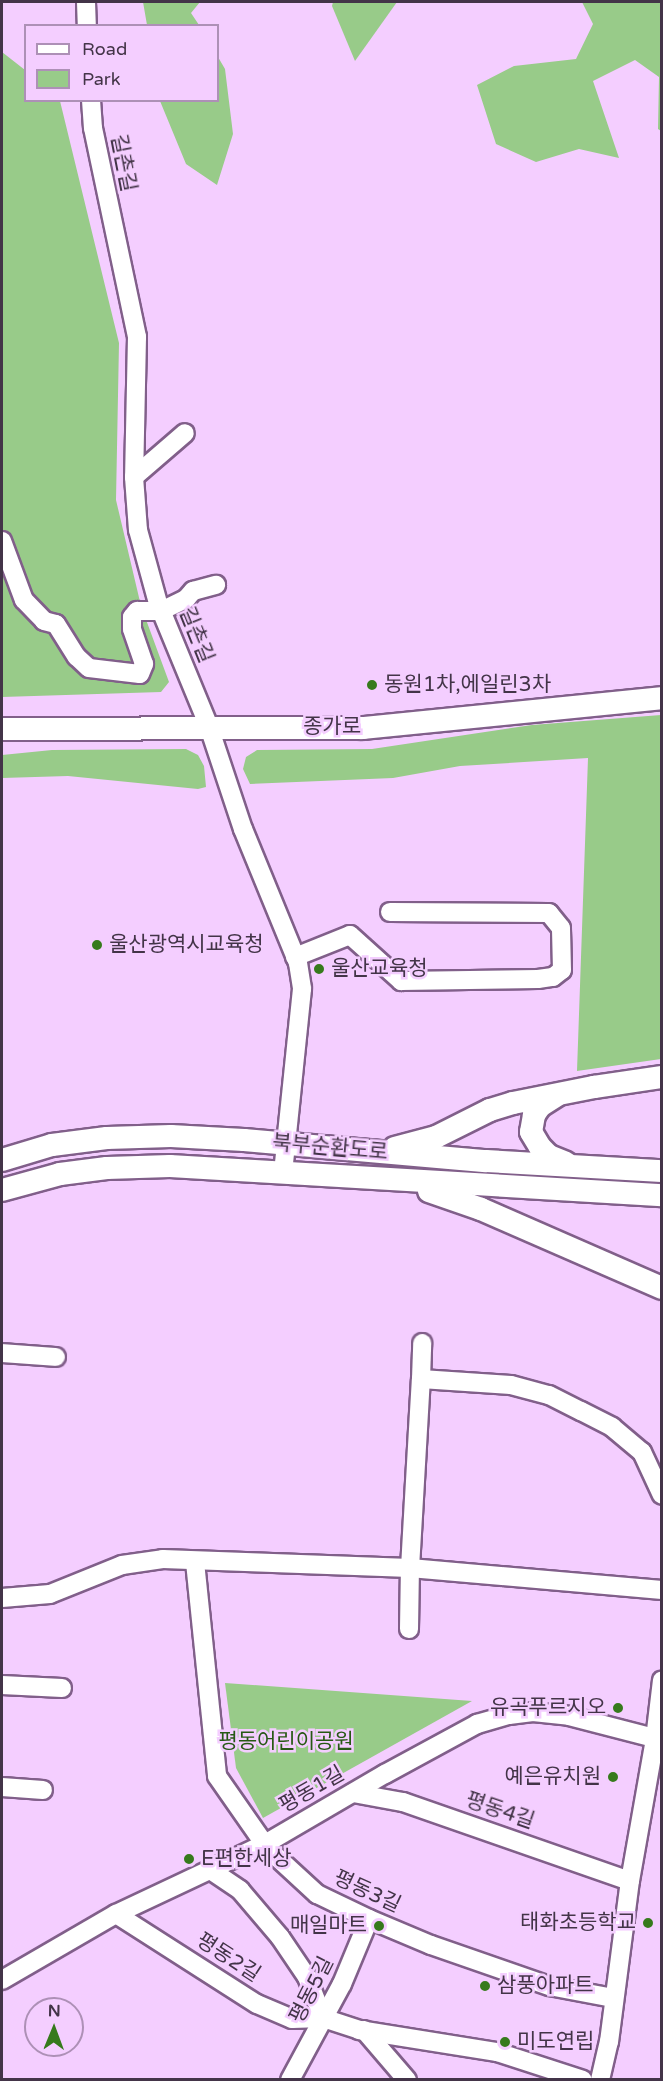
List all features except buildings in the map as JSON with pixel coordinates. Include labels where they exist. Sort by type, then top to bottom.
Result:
[{"type":"main road","name":"종가로","points":[[2,729],[363,728],[662,698]]},
{"type":"main road","points":[[368,1151],[419,1143],[490,1110],[563,1093],[662,1077]]},
{"type":"main road","points":[[563,1093],[540,1106],[534,1115],[531,1132],[540,1148],[549,1156],[577,1167]]},
{"type":"main road","name":"북부순환도로","points":[[2,1160],[52,1145],[107,1138],[171,1136],[577,1167],[662,1171]]},
{"type":"main road","name":"북부순환도로","points":[[2,1190],[60,1174],[107,1168],[170,1166],[390,1181],[662,1195]]},
{"type":"main road","points":[[390,1181],[482,1209],[662,1288]]},
{"type":"street","points":[[86,2],[87,24]]},
{"type":"street","name":"길촌길","points":[[91,102],[93,128],[137,337],[134,477],[138,530],[161,611],[209,727],[243,829],[295,957],[302,989],[283,1173]]},
{"type":"street","points":[[134,477],[185,433]]},
{"type":"street","points":[[2,541],[24,600],[44,621],[56,624],[77,657],[89,668],[141,674],[144,664],[132,630],[132,617],[137,612],[161,611],[186,599],[193,591],[216,585]]},
{"type":"street","points":[[295,957],[350,935],[372,947],[401,981],[538,980],[553,977],[562,970],[561,928],[549,913],[390,912]]},
{"type":"street","points":[[409,1629],[422,1343]]},
{"type":"street","points":[[2,1353],[56,1357]]},
{"type":"street","points":[[421,1379],[511,1385],[549,1395],[612,1427],[642,1452],[662,1495]]},
{"type":"street","points":[[2,1598],[50,1594],[87,1578],[137,1562],[163,1560],[410,1568],[662,1590]]},
{"type":"street","name":"평동3길","points":[[195,1562],[217,1776],[265,1844],[318,1894],[369,1919],[431,1945],[549,1986],[614,1998]]},
{"type":"street","points":[[600,2079],[609,2042],[630,1881],[658,1739],[662,1680]]},
{"type":"street","points":[[2,1685],[62,1688]]},
{"type":"street","name":"평동1길","points":[[2,1980],[116,1914],[212,1871],[265,1844],[477,1724],[509,1715],[533,1712],[569,1716],[658,1739]]},
{"type":"street","points":[[2,1787],[43,1790]]},
{"type":"street","name":"평동4길","points":[[353,1793],[403,1802],[630,1881]]},
{"type":"street","name":"평동2길","points":[[212,1871],[240,1890],[280,1937],[307,1977],[323,2018]]},
{"type":"street","name":"평동2길","points":[[116,1914],[257,2004],[292,2019],[323,2018],[364,2031],[497,2052],[583,2079]]},
{"type":"street","name":"평동5길","points":[[290,2079],[360,1944],[369,1919]]},
{"type":"street","points":[[364,2031],[407,2079]]},
{"type":"green space","points":[[143,2],[200,2],[191,13],[198,24],[147,24]]},
{"type":"green space","points":[[333,2],[397,2],[355,61],[332,6]]},
{"type":"green space","points":[[582,2],[661,2],[661,131],[658,129],[659,77],[635,60],[593,81],[619,158],[579,149],[536,162],[496,144],[477,85],[514,66],[576,59],[593,24]]},
{"type":"green space","points":[[2,52],[24,69],[24,102],[60,102],[119,343],[116,500],[141,606],[169,682],[161,692],[2,697]]},
{"type":"green space","points":[[219,59],[225,69],[233,134],[217,185],[186,164],[160,102],[219,102]]},
{"type":"green space","points":[[661,715],[661,1059],[577,1071],[588,758],[460,766],[393,778],[250,784],[243,769],[246,757],[257,750],[372,749],[532,725]]},
{"type":"green space","points":[[186,749],[198,755],[204,766],[206,787],[198,789],[68,776],[2,778],[2,755],[52,750]]},
{"type":"green space","name":"평동어린이공원","points":[[225,1683],[472,1701],[263,1818],[236,1768]]},
{"type":"place","name":"동원1차,에일린3차","points":[[372,685]]},
{"type":"place","name":"울산광역시교육청","points":[[97,945]]},
{"type":"place","name":"울산교육청","points":[[319,969]]},
{"type":"place","name":"유곡푸르지오","points":[[618,1708]]},
{"type":"place","name":"예은유치원","points":[[613,1777]]},
{"type":"place","name":"E편한세상","points":[[189,1859]]},
{"type":"place","name":"태화초등학교","points":[[648,1923]]},
{"type":"place","name":"매일마트","points":[[379,1926]]},
{"type":"place","name":"삼풍아파트","points":[[485,1986]]},
{"type":"place","name":"미도연립","points":[[505,2042]]}]
